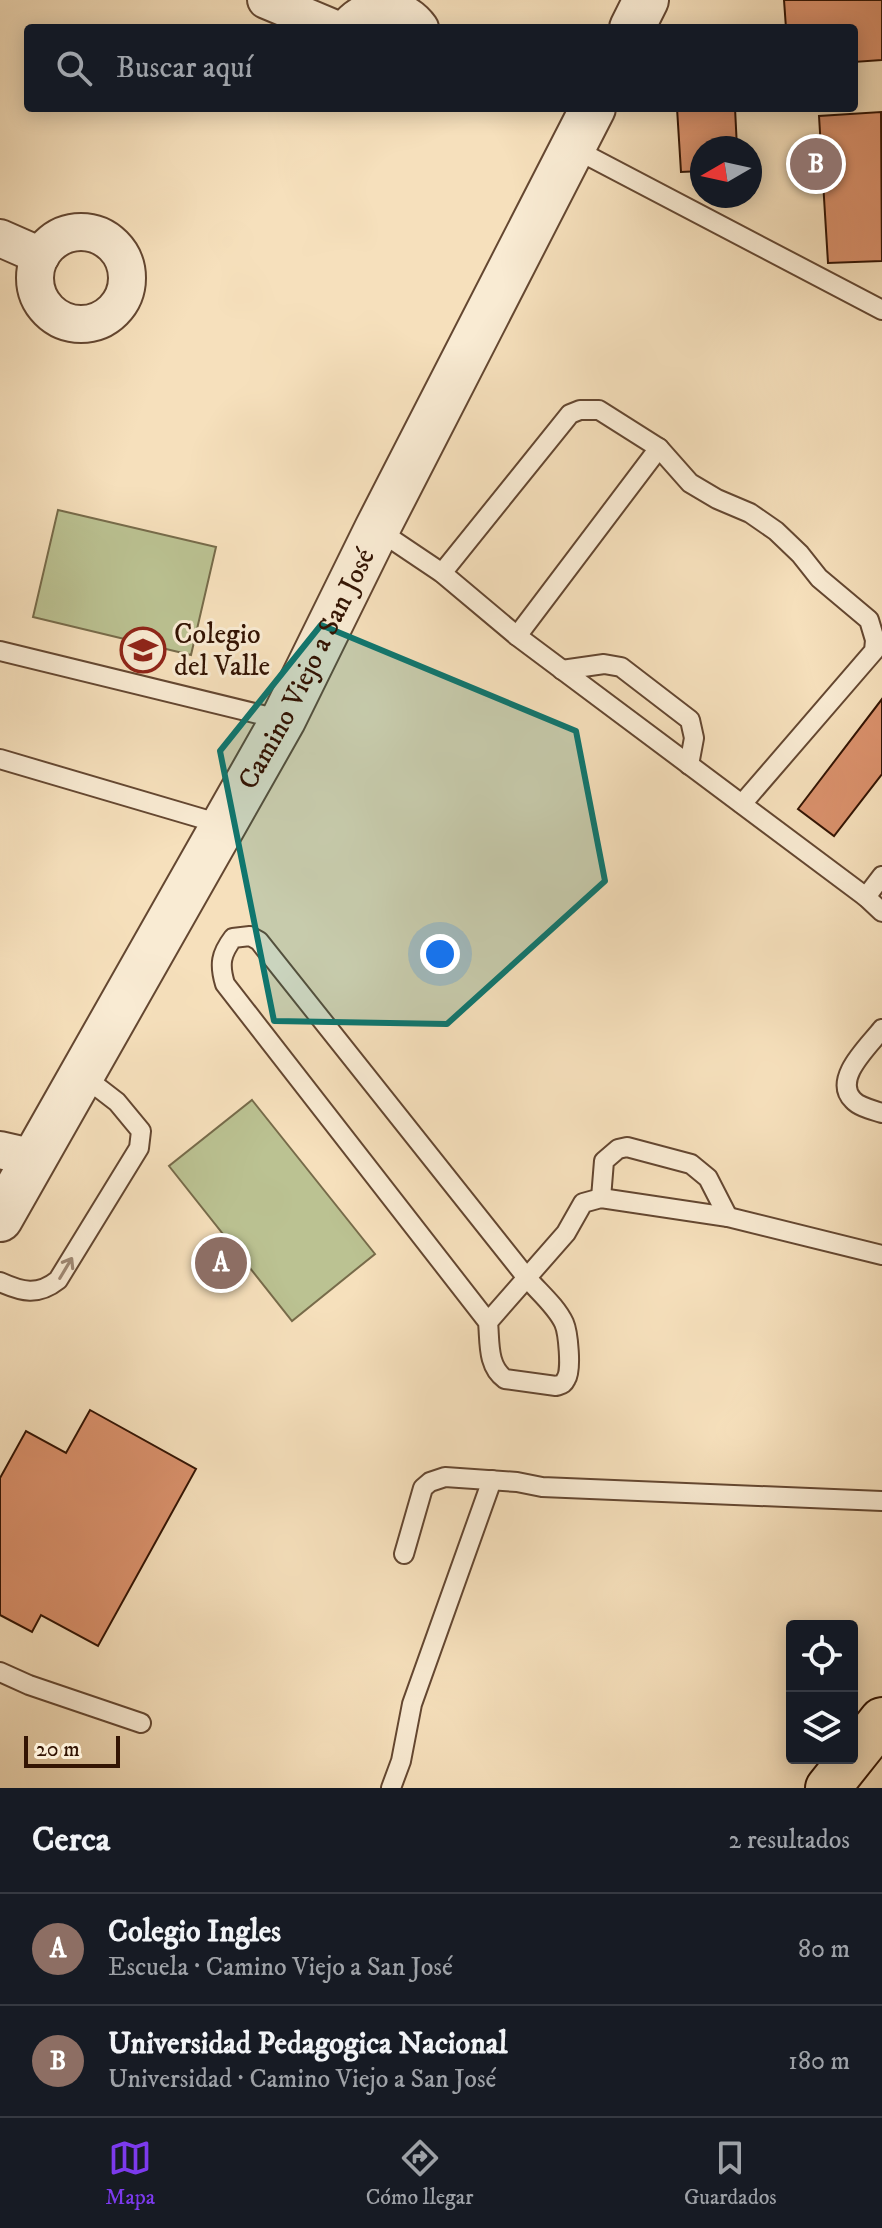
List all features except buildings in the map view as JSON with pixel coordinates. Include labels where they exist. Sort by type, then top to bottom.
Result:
[{"type":"main road","points":[[828,1788],[882,1720]]},
{"type":"street","points":[[266,0],[323,24]]},
{"type":"street","points":[[634,24],[646,0]]},
{"type":"street","points":[[350,24],[363,13],[377,8],[404,13],[416,24]]},
{"type":"street","name":"Camino Viejo a San José","points":[[0,1219],[17,1154],[82,1075],[283,720],[377,529],[591,112]]},
{"type":"street","points":[[0,238],[41,256]]},
{"type":"lane","points":[[573,148],[882,310]]},
{"type":"lane","points":[[442,573],[570,414],[580,410],[599,410],[659,448],[690,483],[750,513],[776,531],[819,578],[869,620],[875,640],[874,651],[742,804]]},
{"type":"lane","points":[[517,636],[659,448]]},
{"type":"lane","points":[[377,529],[442,573],[517,636],[882,912]]},
{"type":"lane","points":[[0,651],[283,720]]},
{"type":"lane","points":[[562,670],[604,664],[621,667],[690,720],[694,738],[689,765]]},
{"type":"lane","points":[[0,759],[225,825]]},
{"type":"lane","points":[[866,897],[882,876]]},
{"type":"lane","points":[[250,936],[259,941],[564,1323],[569,1373],[562,1384],[556,1386],[505,1379],[500,1375],[492,1363],[488,1322],[225,984],[220,961],[233,938],[250,936]]},
{"type":"lane","points":[[882,1029],[847,1073],[846,1083],[854,1103],[882,1113]]},
{"type":"lane","points":[[0,1282],[22,1291],[38,1292],[58,1280],[139,1148],[141,1131],[117,1102],[82,1075]]},
{"type":"lane","points":[[601,1198],[604,1161],[618,1149],[627,1147],[691,1164],[708,1178],[728,1217]]},
{"type":"lane","points":[[488,1322],[566,1233],[583,1203],[601,1198],[728,1217],[882,1255]]},
{"type":"lane","points":[[404,1554],[423,1488],[445,1477],[542,1487],[882,1501]]},
{"type":"lane","points":[[391,1788],[401,1761],[412,1704],[492,1480]]},
{"type":"lane","points":[[0,1672],[141,1723]]},
{"type":"highlighted area","points":[[321,625],[576,731],[605,881],[447,1024],[274,1021],[220,751]]},
{"type":"green space","points":[[58,510],[216,547],[191,655],[33,617]]},
{"type":"green space","points":[[252,1100],[375,1254],[292,1321],[169,1166]]},
{"type":"place","name":"Universidad Pedagogica Nacional","points":[[816,164]]},
{"type":"place","name":"Colegio del Valle","points":[[143,650]]},
{"type":"place","name":"Colegio Ingles","points":[[221,1263]]}]
